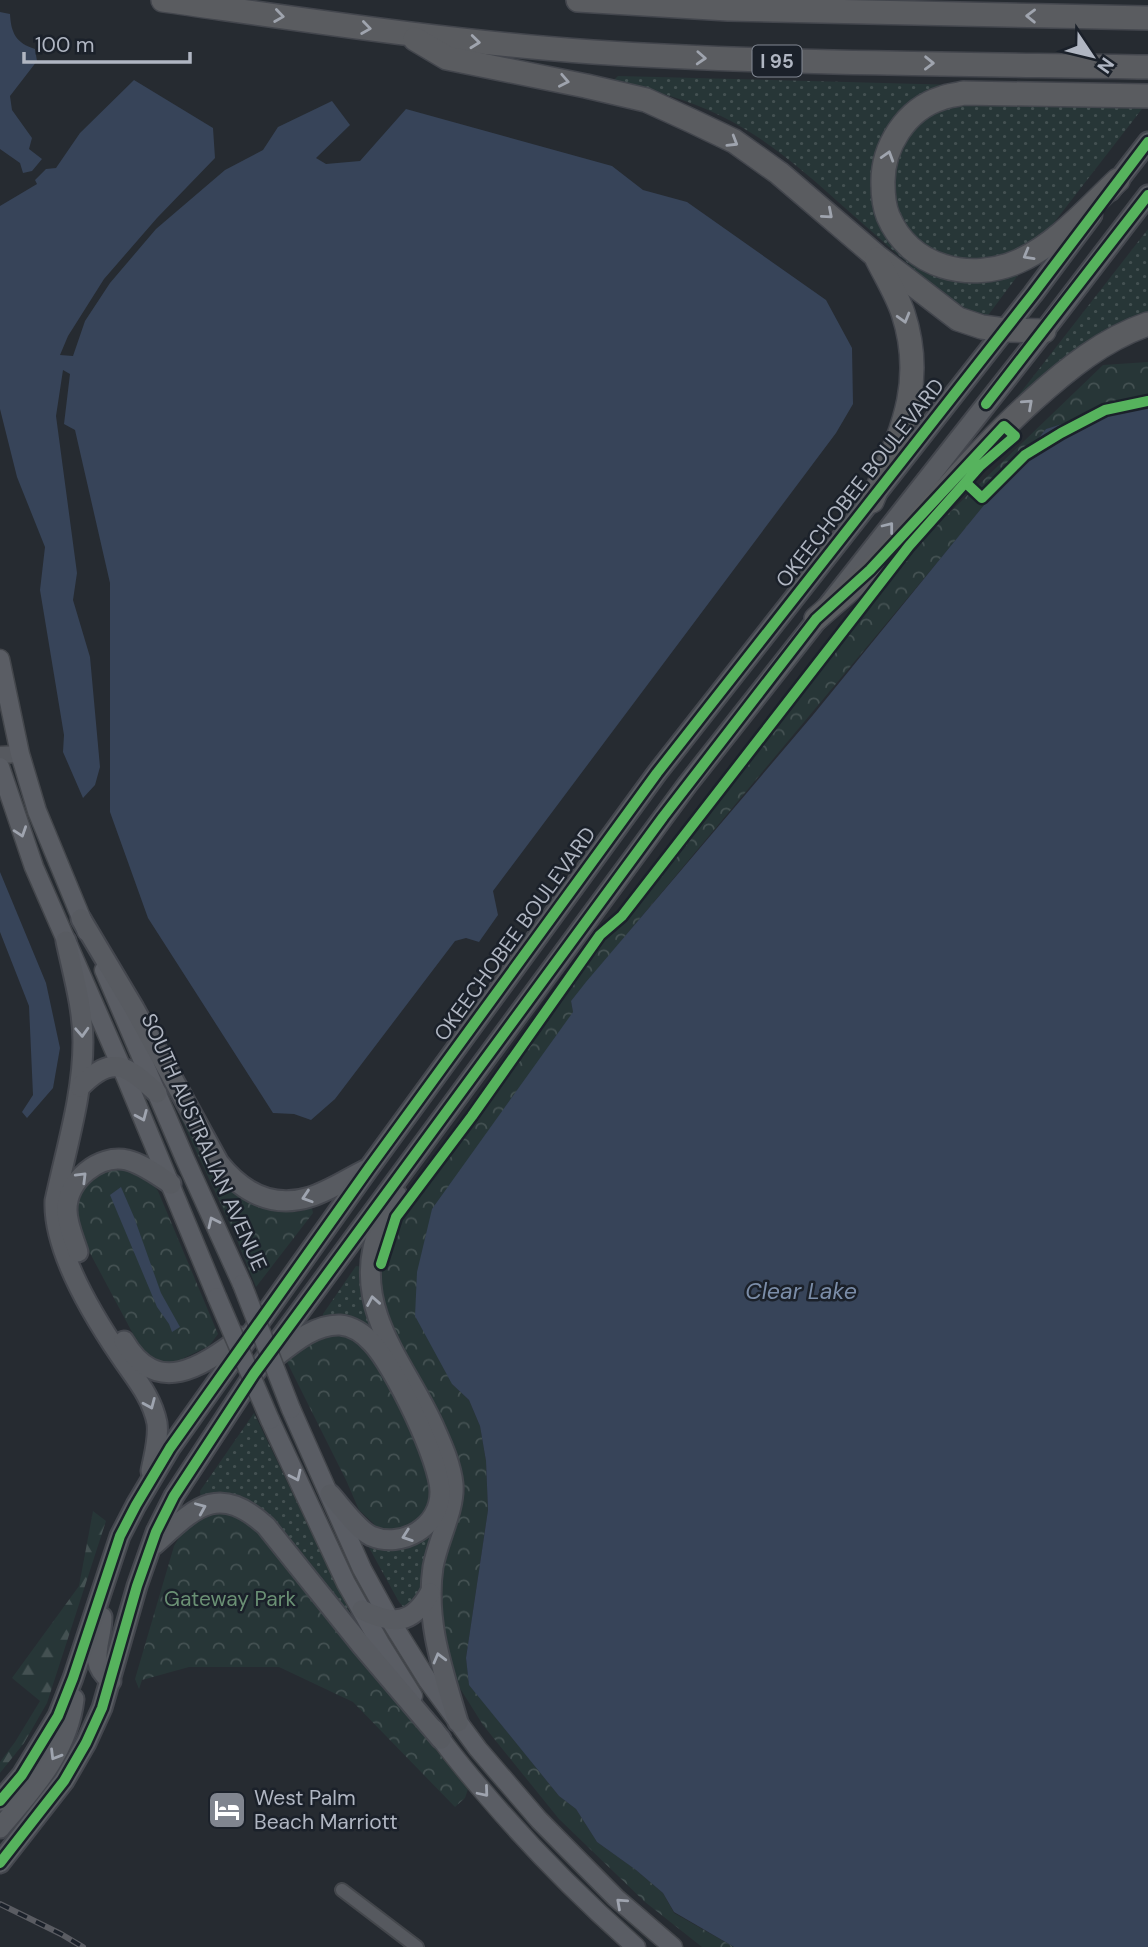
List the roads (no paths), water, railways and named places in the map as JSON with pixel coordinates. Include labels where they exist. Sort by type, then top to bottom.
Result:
[{"type":"highway","name":"I 95","points":[[163,0],[407,34],[524,47],[704,58],[1148,67]]},
{"type":"highway","points":[[578,0],[739,9],[1148,18]]},
{"type":"highway","points":[[407,34],[447,58],[646,100],[692,121],[734,141],[779,173],[876,256],[958,318],[978,326],[1004,330],[1044,331]]},
{"type":"highway","points":[[1118,180],[1039,249],[1021,260],[987,271],[960,271],[936,264],[915,252],[898,233],[888,216],[884,198],[886,156],[895,136],[915,114],[941,98],[963,93],[1148,96]]},
{"type":"highway","points":[[872,501],[898,439],[913,384],[912,351],[903,312],[876,256]]},
{"type":"highway","points":[[816,619],[870,570],[1004,426],[1052,383],[1091,352],[1148,324]]},
{"type":"highway","points":[[1052,383],[1148,339]]},
{"type":"main road","name":"OKEECHOBEE BOULEVARD","points":[[0,1801],[22,1775],[52,1728],[77,1666],[120,1536],[170,1448],[369,1168],[657,773],[872,501],[1148,142]]},
{"type":"main road","points":[[0,1863],[64,1781],[92,1731],[111,1681],[148,1550],[174,1496],[254,1374],[663,817],[1148,195]]},
{"type":"main road","name":"SOUTH AUSTRALIAN AVENUE","points":[[0,659],[20,754],[37,811],[185,1159],[242,1284],[291,1409],[362,1569],[390,1620],[457,1722],[576,1860],[673,1947]]},
{"type":"main road","points":[[0,767],[34,867],[270,1420],[346,1583],[440,1739]]},
{"type":"main road","points":[[81,919],[134,1007],[219,1163],[231,1178],[244,1189],[261,1196],[295,1201],[313,1197],[369,1168]]},
{"type":"main road","points":[[66,941],[81,1015],[83,1040],[80,1087],[54,1200],[54,1213],[69,1263],[83,1294],[100,1326],[142,1386],[150,1402],[158,1435],[148,1485]]},
{"type":"main road","points":[[80,1087],[97,1073],[121,1066],[136,1074],[157,1093]]},
{"type":"main road","points":[[429,1136],[382,1223],[373,1246],[370,1280],[376,1315],[385,1337],[425,1406],[446,1454],[452,1476],[453,1502],[440,1538],[430,1593],[437,1650],[457,1722]]},
{"type":"main road","points":[[171,1184],[138,1164],[116,1159],[96,1165],[87,1171],[79,1178],[69,1199],[68,1218],[78,1251],[121,1336],[138,1360],[155,1370],[172,1374],[189,1370],[214,1357],[255,1328]]},
{"type":"main road","points":[[254,1374],[307,1334],[341,1325],[351,1328],[372,1343],[393,1373],[417,1421],[433,1463],[440,1491],[435,1511],[422,1529],[410,1536],[385,1540],[368,1534],[330,1494]]},
{"type":"main road","points":[[148,1550],[201,1506],[227,1503],[252,1514],[266,1526],[510,1823],[537,1853],[636,1947]]},
{"type":"main road","points":[[101,1591],[102,1623],[97,1659],[101,1673],[111,1681]]},
{"type":"main road","points":[[362,1611],[377,1618],[407,1619],[421,1609],[430,1593]]},
{"type":"main road","points":[[0,1828],[35,1785],[62,1745],[71,1720],[77,1666]]},
{"type":"street","points":[[0,755],[20,754]]},
{"type":"street","points":[[342,1890],[417,1947]]},
{"type":"water","points":[[0,12],[10,14],[16,36],[23,44],[35,49],[37,61],[10,96],[12,110],[32,138],[29,149],[42,159],[32,171],[23,173],[20,163],[0,149]]},
{"type":"water","points":[[134,80],[213,128],[215,158],[157,218],[104,279],[68,336],[60,355],[73,356],[85,321],[110,283],[156,229],[225,170],[263,150],[278,127],[332,101],[350,125],[316,158],[326,164],[360,161],[406,109],[612,166],[643,190],[687,202],[826,300],[852,348],[853,404],[836,433],[493,891],[498,915],[479,942],[466,938],[455,941],[335,1099],[311,1120],[294,1114],[273,1113],[148,918],[110,812],[110,583],[75,430],[64,424],[70,374],[63,370],[56,416],[77,573],[73,600],[90,657],[100,767],[95,785],[83,798],[63,752],[64,735],[40,590],[45,547],[17,477],[0,409],[0,206],[37,184],[35,180],[46,169],[56,168],[80,133]]},
{"type":"water","name":"Clear Lake","points":[[1148,397],[1148,1947],[734,1947],[674,1912],[663,1893],[597,1842],[576,1809],[559,1796],[469,1685],[466,1658],[488,1510],[486,1461],[480,1426],[469,1400],[452,1384],[415,1316],[417,1272],[432,1209],[573,1012],[571,1001],[813,715],[1046,429]]},
{"type":"water","points":[[0,872],[46,983],[60,1048],[53,1088],[27,1118],[22,1112],[33,1095],[29,1006],[0,932]]},
{"type":"water","points":[[121,1187],[161,1293],[180,1327],[172,1332],[157,1307],[110,1195]]},
{"type":"railway","points":[[0,1904],[83,1947]]},
{"type":"place","name":"West Palm Beach Marriott","points":[[227,1810]]},
{"type":"park label","name":"Gateway Park","points":[[230,1599]]}]
